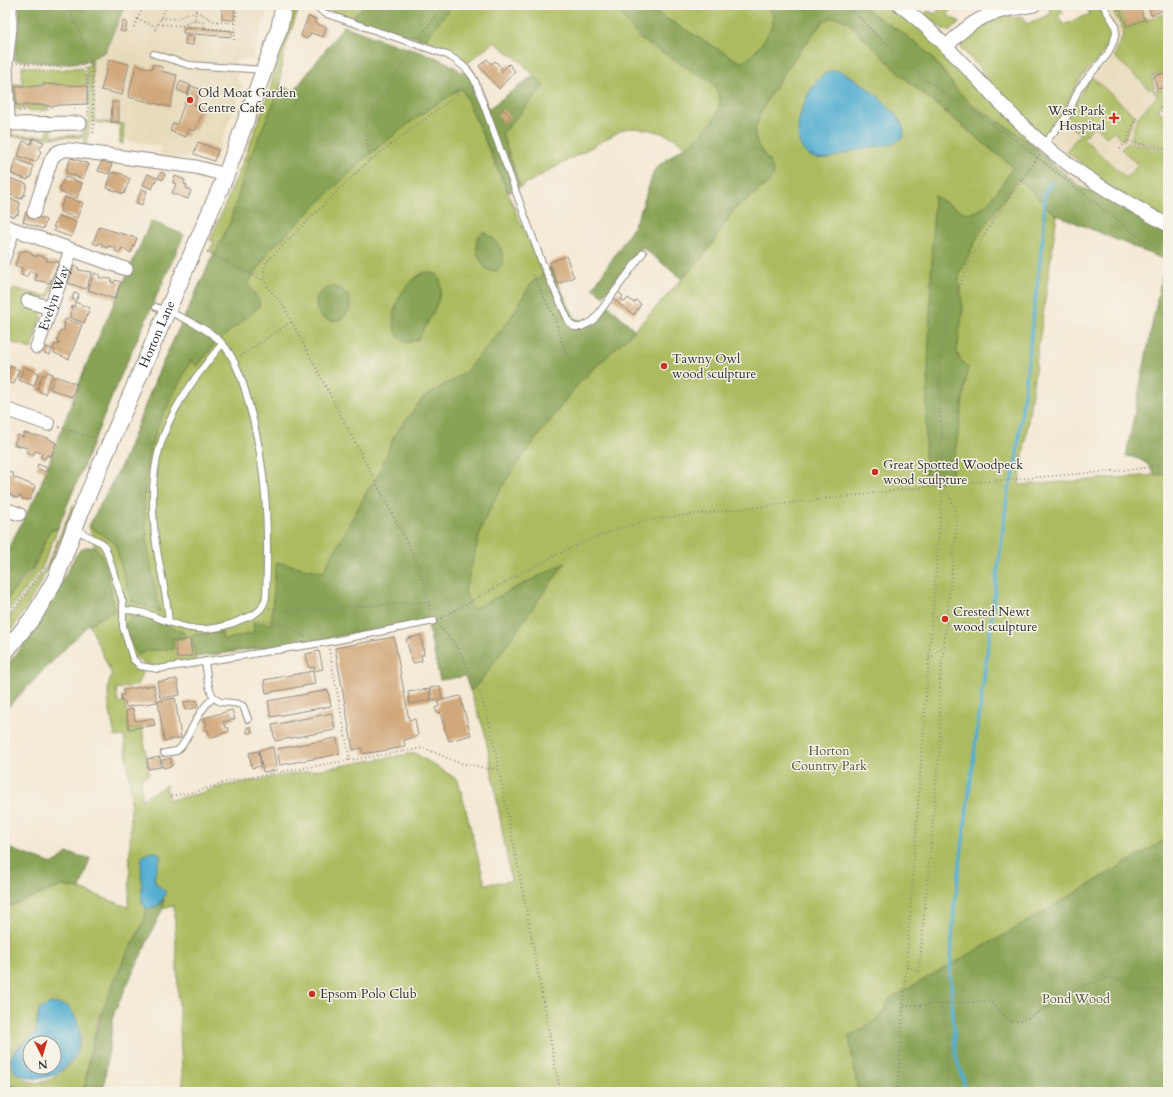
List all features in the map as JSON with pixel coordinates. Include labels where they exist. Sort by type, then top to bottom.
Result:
[{"type":"street","points":[[10,5],[10,28],[6,64],[8,121],[14,124],[80,123]]},
{"type":"street","name":"Horton Lane","points":[[5,652],[34,616],[56,578],[161,309],[226,175],[279,28],[284,5]]},
{"type":"street","points":[[900,5],[948,46],[1044,144],[1096,183],[1168,225]]},
{"type":"street","points":[[948,46],[958,34],[985,17],[996,12],[1034,5]]},
{"type":"street","points":[[34,212],[51,160],[54,155],[62,150],[196,167],[226,175]]},
{"type":"street","name":"Evelyn Way","points":[[11,228],[126,269]]},
{"type":"street","name":"Evelyn Way","points":[[37,347],[71,250]]},
{"type":"street","points":[[28,301],[50,308]]},
{"type":"street","points":[[5,409],[48,424]]},
{"type":"street","points":[[5,509],[19,514]]},
{"type":"lane","points":[[314,5],[324,13],[414,45],[439,52],[455,59],[469,70],[475,82],[541,260],[574,327],[581,327],[593,321],[643,253]]},
{"type":"lane","points":[[1044,144],[1067,116],[1079,88],[1105,57],[1113,43],[1116,33],[1114,25],[1103,5]]},
{"type":"lane","points":[[154,54],[189,65],[263,70]]},
{"type":"lane","points":[[5,265],[11,228]]},
{"type":"lane","points":[[124,610],[138,610],[189,629],[207,630],[247,618],[255,614],[264,605],[268,525],[262,465],[256,426],[244,386],[234,360],[222,344],[210,333],[161,309]]},
{"type":"lane","points":[[169,622],[156,543],[153,511],[153,483],[158,450],[171,417],[202,368],[222,344]]},
{"type":"lane","points":[[74,529],[102,543],[106,548],[124,610],[124,630],[132,659],[144,668],[158,669],[310,645],[434,621]]},
{"type":"lane","points":[[205,661],[208,682],[214,697],[218,701],[243,706],[248,719]]},
{"type":"lane","points":[[164,753],[181,747],[203,706],[214,697]]},
{"type":"path","points":[[67,5],[91,62],[94,122],[93,135]]},
{"type":"path","points":[[134,27],[144,5]]},
{"type":"path","points":[[155,30],[167,5]]},
{"type":"path","points":[[195,20],[196,5]]},
{"type":"path","points":[[234,40],[237,5]]},
{"type":"path","points":[[370,160],[365,131],[367,120],[414,45],[444,5]]},
{"type":"path","points":[[847,5],[873,32],[931,84],[987,120],[1140,238],[1168,252]]},
{"type":"path","points":[[161,18],[177,19],[189,13],[196,12],[213,21],[236,23]]},
{"type":"path","points":[[137,19],[157,25],[235,31]]},
{"type":"path","points":[[185,26],[187,22],[195,20],[203,23],[205,28]]},
{"type":"path","points":[[6,64],[52,67],[91,62]]},
{"type":"path","points":[[80,123],[83,120],[88,120],[88,77],[82,64]]},
{"type":"path","points":[[263,280],[266,262],[370,160],[475,82]]},
{"type":"path","points":[[1152,91],[1164,88],[1168,89]]},
{"type":"path","points":[[1168,98],[1160,109],[1168,117]]},
{"type":"path","points":[[1120,148],[1127,141],[1136,117]]},
{"type":"path","points":[[1127,141],[1168,150]]},
{"type":"path","points":[[897,1092],[928,660],[943,486],[941,358],[943,340],[951,310],[964,274],[989,225],[1019,181],[1038,158],[1044,144]]},
{"type":"path","points":[[207,247],[206,251],[263,280],[282,303],[419,565],[434,621],[455,644],[478,692],[490,725],[560,1092]]},
{"type":"path","points":[[533,275],[555,319],[565,352],[576,363],[589,372]]},
{"type":"path","points":[[234,360],[291,322]]},
{"type":"path","points":[[48,424],[100,439]]},
{"type":"path","points":[[434,621],[578,545],[646,520],[684,514],[943,486],[1138,469],[1168,463]]},
{"type":"path","points":[[906,967],[919,970],[926,909],[932,815],[940,744],[940,681],[957,516],[952,500],[943,486]]},
{"type":"path","points":[[264,605],[275,609],[289,611],[428,602]]},
{"type":"path","points":[[932,614],[947,624],[958,628],[976,631]]},
{"type":"path","points":[[247,618],[286,625],[305,637],[310,645]]},
{"type":"path","points":[[328,642],[350,760]]},
{"type":"path","points":[[928,660],[944,645]]},
{"type":"path","points":[[171,796],[198,791],[229,781],[424,748],[456,762],[499,770]]},
{"type":"path","points":[[903,1006],[990,1002],[1005,1017],[1014,1022],[1026,1019],[1080,987],[1097,981],[1113,979],[1133,989],[1145,992],[1168,986]]},
{"type":"path","points":[[941,1004],[948,1041],[949,1092]]},
{"type":"shaded area","points":[[125,5],[269,5],[252,59],[236,59],[237,80],[243,85],[214,161],[194,154],[174,161],[159,158],[161,147],[123,140],[123,124],[95,121],[92,58],[105,52]]},
{"type":"shaded area","name":"West Park Hospital","points":[[1095,5],[1168,5],[1168,234],[1093,192],[1082,188],[1031,143],[1045,135],[1061,117],[1075,85],[1103,53],[1109,41],[1111,33],[1109,24]]},
{"type":"green space","points":[[19,5],[125,5],[105,52],[92,58],[92,61],[59,64],[14,60],[19,22]]},
{"type":"green space","name":"Horton Country Park","points":[[292,5],[309,5],[309,11],[299,8],[283,56],[281,86],[294,91],[344,26],[386,42],[437,58],[455,67],[465,95],[566,326],[627,338],[682,279],[629,236],[640,213],[654,171],[658,166],[685,146],[672,137],[664,134],[648,130],[631,128],[624,129],[520,187],[502,134],[544,86],[521,62],[494,42],[468,63],[453,50],[442,45],[360,23],[330,11],[321,5],[835,5],[854,27],[916,88],[1013,167],[1009,172],[1032,190],[1048,209],[1057,215],[1019,485],[1168,474],[1168,1092],[183,1092],[174,906],[163,908],[125,957],[97,1024],[89,1056],[84,1092],[40,1092],[5,1084],[5,908],[62,886],[80,889],[128,907],[131,794],[124,736],[115,737],[108,697],[109,682],[112,675],[89,624],[107,614],[112,594],[101,556],[95,547],[89,526],[123,462],[158,373],[214,253],[209,251],[214,242],[210,240],[243,162],[269,92]],"holes":[[[427,620],[440,680],[465,676],[485,733],[511,881],[485,884],[458,780],[415,753],[222,786],[197,794],[169,800],[166,785],[142,799],[141,779],[149,774],[142,727],[129,729],[125,702],[118,703],[116,689],[137,685],[143,673],[134,668],[128,661],[136,657],[148,666],[172,666],[196,662],[195,657],[309,642]],[[153,852],[158,853],[161,857],[154,878],[158,887],[146,908],[143,856]]]},
{"type":"green space","points":[[364,5],[452,5],[425,40],[351,19]]},
{"type":"green space","points":[[611,5],[643,5],[740,62],[750,56],[761,45],[772,25],[773,16],[768,5],[860,5],[905,35],[929,54],[956,89],[971,104],[1017,133],[1082,188],[1093,192],[1168,233],[1168,474],[1154,475],[1150,467],[1143,461],[1126,456],[1165,260],[1057,215],[1018,179],[979,234],[960,272],[959,282],[963,309],[957,351],[959,358],[968,367],[951,480],[925,482],[934,196],[961,211],[969,213],[977,211],[991,199],[1013,167],[902,76],[848,22],[837,18],[831,18],[822,23],[804,45],[772,92],[757,122],[755,133],[756,139],[760,149],[773,169],[774,175],[767,184],[734,210],[706,253],[682,279],[642,247],[603,296],[593,288],[632,229],[640,213],[654,171],[658,166],[693,141],[714,119],[719,107],[719,94],[711,82],[640,39],[619,12]]},
{"type":"green space","points":[[860,5],[893,5],[912,20],[964,71],[964,76],[977,89],[982,88],[1039,147],[1038,150],[1022,137],[971,104],[965,99],[935,61],[921,48]]},
{"type":"green space","points":[[940,5],[952,7],[948,16],[961,22],[949,31],[944,30],[924,14],[928,11],[936,14]]},
{"type":"green space","points":[[1048,5],[1060,6],[1063,13],[1058,15],[1063,25],[1090,14],[1086,5],[1095,5],[1106,20],[1111,33],[1106,48],[1077,84],[1060,119],[1048,133],[1041,137],[987,81],[985,74],[961,48],[961,41],[958,39],[971,29],[975,30],[992,22],[992,18],[1008,15],[1015,18],[1023,16],[1026,24],[1051,14]]},
{"type":"green space","points":[[1110,5],[1117,5],[1127,27],[1143,20],[1143,17],[1145,17],[1147,23],[1147,19],[1168,13],[1168,81],[1166,73],[1152,76],[1154,88],[1149,89],[1114,56],[1120,45],[1124,31]]},
{"type":"green space","points":[[344,26],[439,59],[463,73],[469,64],[476,77],[488,109],[534,75],[544,86],[502,134],[520,187],[509,193],[461,88],[412,121],[365,158],[270,250],[248,284],[259,300],[259,307],[215,344],[197,367],[191,360],[165,412],[152,443],[147,464],[145,485],[146,528],[148,549],[160,612],[131,601],[115,543],[89,526],[123,462],[158,373],[230,222],[249,159],[281,86],[294,91]]},
{"type":"green space","points":[[90,61],[92,61],[95,121],[124,124],[123,144],[120,143],[120,125],[90,122],[86,148],[83,137],[45,138],[5,136],[5,131],[12,129],[12,136],[47,136],[47,128],[52,128],[52,136],[83,135],[85,121],[90,120],[88,77],[85,67],[90,64]]},
{"type":"green space","points":[[22,66],[59,70],[81,67],[86,76],[87,86],[59,86],[59,84],[16,86],[16,105],[25,105],[25,109],[13,109],[13,84],[22,84]]},
{"type":"green space","points":[[1091,76],[1135,116],[1124,141],[1113,131],[1107,137],[1094,126],[1083,138],[1126,178],[1138,165],[1121,149],[1128,142],[1168,151],[1168,222],[1089,173],[1085,166],[1066,151],[1080,134],[1065,122]]},
{"type":"green space","points":[[1165,89],[1168,92],[1168,96],[1158,110],[1168,119],[1168,148],[1130,140],[1137,118],[1157,96],[1153,92]]},
{"type":"green space","points":[[27,105],[48,106],[49,110],[27,111]]},
{"type":"green space","points":[[151,221],[184,235],[118,382],[58,528],[51,530],[48,534],[32,569],[13,590],[5,602],[5,554],[37,494],[85,368]]},
{"type":"green space","points":[[483,232],[493,239],[501,249],[503,261],[502,266],[498,271],[488,270],[478,255],[477,238]]},
{"type":"green space","points":[[550,267],[575,318],[595,325],[608,305],[635,330],[579,383],[513,469],[482,525],[465,592],[473,609],[565,563],[480,682],[471,691],[465,676],[440,680],[427,620],[309,642],[195,657],[192,635],[222,632],[223,640],[254,633],[253,622],[271,624],[276,562],[323,572],[370,486],[378,476],[394,436],[423,398],[465,372],[508,322],[530,285]]},
{"type":"green space","points":[[427,272],[437,274],[441,288],[439,296],[433,313],[418,340],[407,343],[398,336],[394,327],[396,304],[409,284],[418,276]]},
{"type":"green space","points":[[53,279],[56,280],[50,296],[40,300],[42,315],[31,349],[5,340],[7,316],[6,303],[14,288],[43,296],[48,294]]},
{"type":"green space","points":[[333,287],[345,292],[350,304],[345,316],[333,321],[321,316],[316,304],[321,292]]},
{"type":"green space","points":[[73,505],[75,506],[60,541],[36,591],[27,607],[5,638],[5,623],[46,568]]},
{"type":"green space","points":[[58,528],[42,568],[5,616],[8,599],[14,589],[24,581],[33,569],[48,534],[51,530]]},
{"type":"green space","points":[[95,547],[103,559],[114,611],[89,624],[5,710],[5,666],[33,632],[76,556],[83,548]]},
{"type":"green space","points":[[135,616],[148,618],[185,633],[185,638],[173,639],[174,649],[147,651],[137,655],[127,634],[125,624],[129,619]]},
{"type":"green space","name":"Pond Wood","points":[[1168,838],[1168,1092],[858,1092],[849,1037],[878,1017],[883,1012],[889,999],[1011,931]]},
{"type":"green space","points":[[5,847],[53,864],[67,853],[90,858],[80,889],[62,886],[5,908]]},
{"type":"green space","points":[[164,899],[163,908],[114,1013],[103,1092],[84,1092],[90,1056],[99,1022],[111,989],[126,955],[142,925],[146,908],[159,905]]},
{"type":"green space","points":[[5,1084],[40,1092],[5,1092]]},
{"type":"water","points":[[830,71],[842,72],[871,90],[900,120],[904,129],[903,137],[894,143],[883,146],[854,150],[838,156],[822,159],[816,158],[805,152],[799,142],[798,130],[800,115],[812,88],[821,77]]},
{"type":"water","points":[[151,852],[158,853],[160,855],[154,879],[165,891],[165,895],[159,905],[147,909],[142,903],[141,861],[143,856]]},
{"type":"water","points":[[51,1003],[68,1006],[78,1022],[80,1038],[76,1052],[68,1064],[62,1069],[62,1035],[34,1035],[36,1032],[39,1010]]},
{"type":"water","points":[[22,1045],[22,1074],[14,1071],[11,1064],[13,1053]]},
{"type":"water","points":[[23,1075],[51,1075],[43,1078],[28,1077]]},
{"type":"building","points":[[222,5],[235,5],[234,20],[222,19]]},
{"type":"building","points":[[1117,5],[1140,5],[1144,20],[1127,27]]},
{"type":"building","points":[[1148,5],[1168,5],[1168,9],[1151,15]]},
{"type":"building","points":[[308,17],[316,19],[315,23],[326,27],[323,37],[311,33],[307,39],[302,37],[301,35]]},
{"type":"building","points":[[123,21],[127,22],[125,32],[120,31]]},
{"type":"building","points":[[184,27],[232,31],[231,37],[183,33]]},
{"type":"building","points":[[186,36],[194,37],[193,45],[185,44]]},
{"type":"building","points":[[109,59],[129,64],[122,95],[101,90]]},
{"type":"building","points":[[487,59],[491,64],[495,61],[502,68],[499,70],[501,72],[509,64],[515,71],[499,89],[479,66]]},
{"type":"building","points":[[153,64],[162,67],[161,71],[177,75],[170,107],[128,97],[136,65],[152,69]]},
{"type":"building","points":[[1165,73],[1168,86],[1157,89],[1154,76]]},
{"type":"building","points":[[180,81],[190,85],[187,94],[177,90]]},
{"type":"building","points":[[43,84],[87,86],[87,104],[59,105],[52,107],[45,105],[16,105],[16,86],[44,86]]},
{"type":"building","points":[[191,86],[200,89],[194,105],[204,109],[195,131],[189,129],[186,137],[170,131],[173,123],[177,124]]},
{"type":"building","points":[[112,102],[119,102],[119,122],[111,122]]},
{"type":"building","points":[[1168,105],[1168,116],[1163,111]]},
{"type":"building","points":[[503,109],[511,117],[504,123],[497,115]]},
{"type":"building","points":[[33,138],[44,142],[39,150],[41,151],[38,159],[35,162],[18,156],[23,141],[31,144]]},
{"type":"building","points":[[198,142],[218,150],[214,161],[194,154]]},
{"type":"building","points":[[71,158],[89,164],[83,179],[66,173],[66,169]]},
{"type":"building","points":[[16,159],[33,166],[31,178],[29,177],[28,180],[11,174]]},
{"type":"building","points":[[102,160],[112,164],[109,174],[98,171]]},
{"type":"building","points":[[112,172],[122,174],[130,179],[124,194],[107,188]]},
{"type":"building","points":[[161,172],[165,174],[163,180],[158,178]]},
{"type":"building","points":[[148,174],[157,178],[152,189],[143,185]]},
{"type":"building","points":[[175,176],[185,180],[184,184],[187,185],[186,188],[191,190],[188,199],[172,193],[176,184],[173,183]]},
{"type":"building","points":[[65,177],[82,183],[77,198],[60,192],[61,188],[59,188]]},
{"type":"building","points":[[9,178],[27,184],[24,196],[22,196],[21,199],[5,193]]},
{"type":"building","points":[[142,189],[147,191],[142,205],[136,203]]},
{"type":"building","points":[[5,197],[20,202],[18,215],[16,214],[15,217],[5,214]]},
{"type":"building","points":[[65,197],[83,203],[77,218],[60,212],[60,208]]},
{"type":"building","points":[[26,212],[46,220],[43,229],[23,222]]},
{"type":"building","points":[[59,216],[76,222],[71,237],[54,231],[55,227],[53,227]]},
{"type":"building","points":[[99,227],[137,238],[131,253],[122,248],[120,253],[115,251],[116,248],[108,246],[107,248],[102,246],[103,244],[99,243],[98,245],[93,243]]},
{"type":"building","points":[[25,250],[37,257],[37,255],[47,258],[46,261],[59,262],[50,283],[35,280],[37,274],[30,271],[26,277],[21,275],[22,268],[15,266],[20,251],[24,252]]},
{"type":"building","points":[[566,256],[574,277],[558,284],[549,263]]},
{"type":"building","points":[[74,266],[79,268],[78,270],[92,272],[86,289],[68,283]]},
{"type":"building","points":[[94,273],[100,275],[99,278],[112,279],[111,282],[114,283],[115,280],[121,282],[115,299],[88,290]]},
{"type":"building","points":[[618,292],[623,296],[621,299],[625,302],[628,298],[634,303],[636,300],[641,304],[634,315],[613,299]]},
{"type":"building","points":[[74,293],[79,294],[76,301],[72,299]]},
{"type":"building","points":[[75,302],[90,308],[84,323],[70,318],[72,306],[74,307]]},
{"type":"building","points":[[65,319],[82,325],[69,359],[54,353],[55,350],[53,349],[55,344],[58,345],[59,342],[57,341],[61,330],[64,331]]},
{"type":"building","points":[[44,346],[52,349],[50,355],[42,352]]},
{"type":"building","points":[[10,366],[19,370],[14,384],[5,382]]},
{"type":"building","points":[[24,367],[39,373],[34,386],[19,380]]},
{"type":"building","points":[[47,372],[53,374],[45,394],[37,390],[42,375],[45,376]]},
{"type":"building","points":[[55,376],[77,384],[72,397],[50,389]]},
{"type":"building","points":[[24,433],[48,438],[56,443],[51,457],[47,455],[45,459],[40,457],[42,453],[35,451],[33,455],[26,452],[28,448],[14,445],[18,435],[23,437]]},
{"type":"building","points":[[38,464],[47,468],[46,472],[37,468]]},
{"type":"building","points":[[7,471],[14,474],[13,477],[35,486],[30,500],[22,499],[22,497],[19,496],[18,498],[14,497],[5,491],[5,474]]},
{"type":"building","points":[[421,635],[424,655],[421,655],[422,661],[413,663],[406,639]]},
{"type":"building","points":[[394,637],[409,720],[415,719],[418,736],[404,740],[405,747],[363,754],[362,748],[353,750],[335,648]]},
{"type":"building","points":[[190,639],[192,656],[177,658],[175,641]]},
{"type":"building","points":[[319,651],[323,669],[315,671],[314,667],[309,668],[306,654]]},
{"type":"building","points":[[313,671],[315,684],[266,693],[264,680]]},
{"type":"building","points":[[177,679],[180,695],[160,698],[157,682]]},
{"type":"building","points":[[154,685],[157,702],[126,707],[125,702],[122,702],[121,695],[124,695],[123,690]]},
{"type":"building","points":[[440,686],[442,698],[432,700],[430,688]]},
{"type":"building","points":[[429,689],[431,700],[410,704],[408,692]]},
{"type":"building","points":[[328,690],[331,706],[271,717],[268,701]]},
{"type":"building","points":[[460,696],[471,735],[449,741],[440,712],[437,713],[435,708],[439,706],[438,701]]},
{"type":"building","points":[[175,698],[181,738],[164,741],[158,701]]},
{"type":"building","points":[[197,700],[198,707],[185,710],[184,702]]},
{"type":"building","points":[[133,709],[135,721],[153,718],[155,725],[129,729],[126,711]]},
{"type":"building","points":[[232,710],[235,719],[223,722],[226,728],[229,728],[229,731],[210,738],[208,730],[205,731],[205,726],[207,725],[204,718]]},
{"type":"building","points":[[332,713],[335,730],[275,741],[272,725]]},
{"type":"building","points":[[247,727],[251,727],[252,733],[247,733]]},
{"type":"building","points":[[337,738],[340,754],[280,765],[277,749]]},
{"type":"building","points":[[273,747],[277,770],[263,772],[259,750]]},
{"type":"building","points":[[258,751],[261,766],[252,768],[249,753]]},
{"type":"building","points":[[160,757],[161,767],[148,769],[147,759]]},
{"type":"building","points":[[171,758],[172,766],[163,768],[162,760]]},
{"type":"waterway","points":[[964,1092],[964,1081],[956,1057],[950,972],[954,910],[1008,490],[1015,469],[1044,227],[1044,195],[1052,182]]},
{"type":"place","name":"Old Moat Garden Centre Cafe","points":[[190,100]]},
{"type":"place","name":"West Park Hospital","points":[[1114,118]]},
{"type":"place","name":"Tawny Owl wood sculpture","points":[[664,366]]},
{"type":"place","name":"Great Spotted Woodpeck wood sculpture","points":[[875,472]]},
{"type":"place","name":"Crested Newt wood sculpture","points":[[945,619]]},
{"type":"place","name":"Epsom Polo Club","points":[[312,994]]}]
